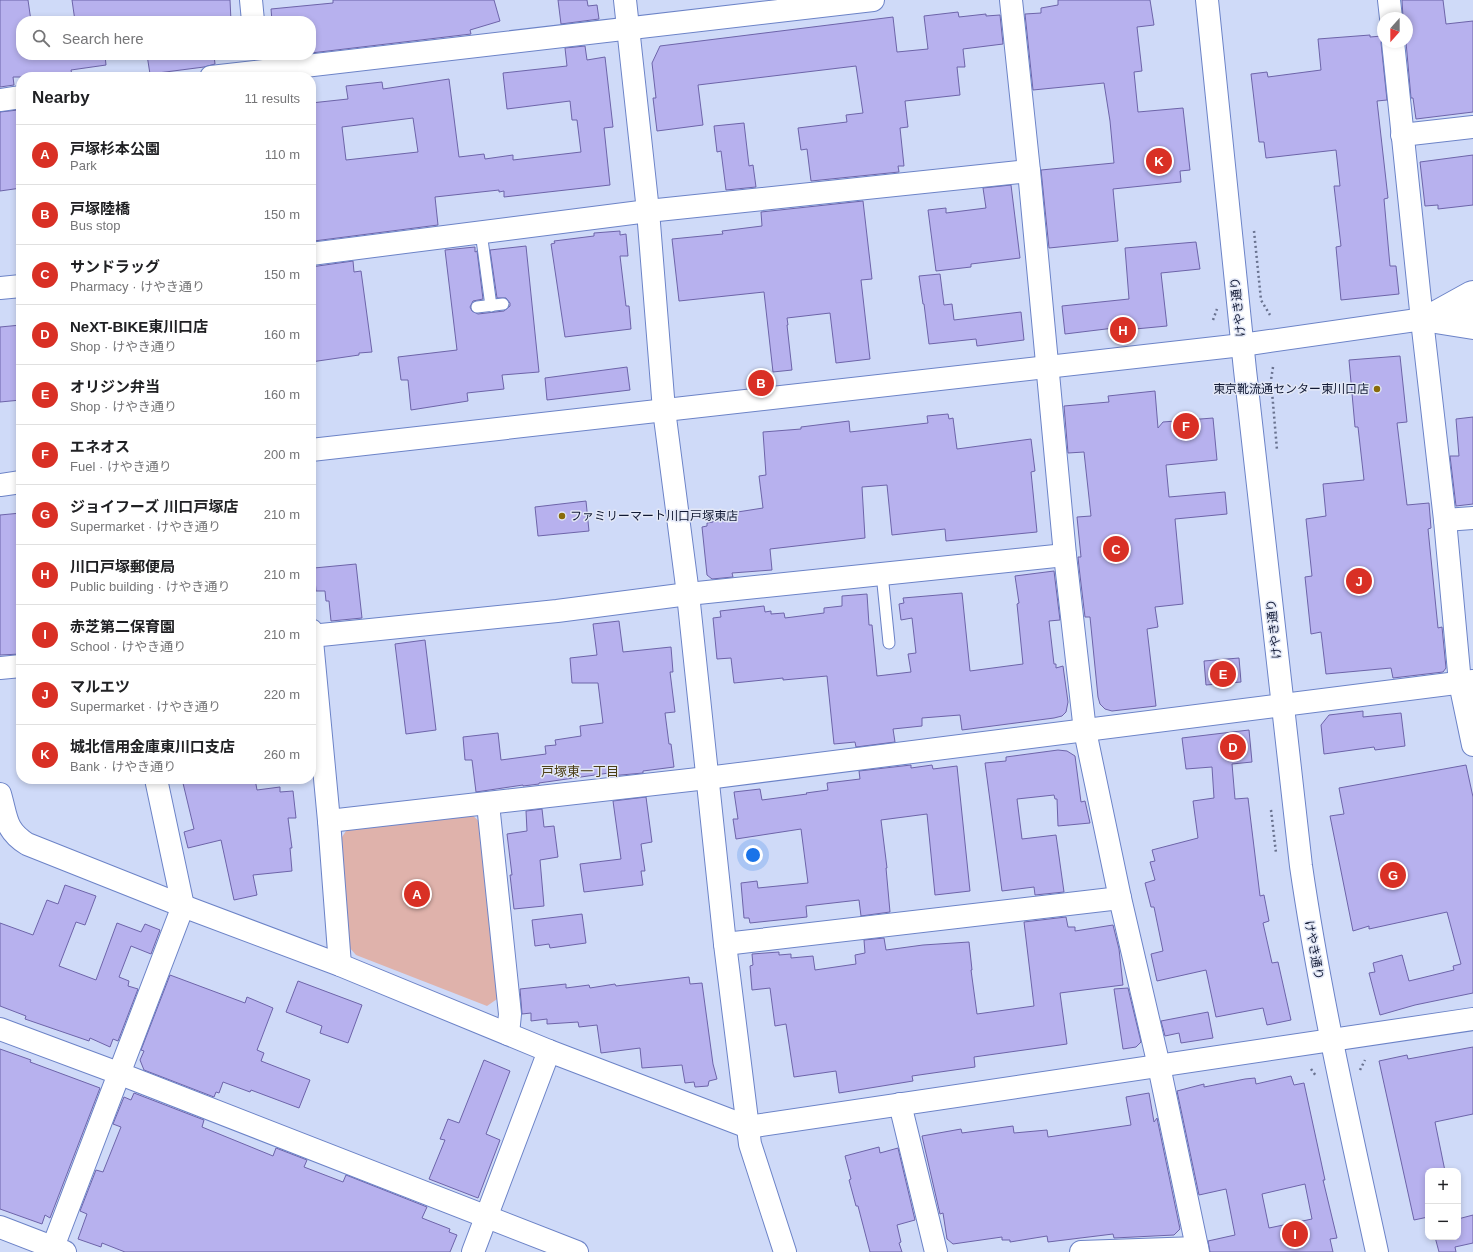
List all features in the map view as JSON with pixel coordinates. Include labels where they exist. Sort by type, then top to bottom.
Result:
[{"type":"street","points":[[251,0],[253,16]]},
{"type":"street","points":[[625,0],[648,211],[664,410],[688,594],[725,944],[750,1144],[785,1252]]},
{"type":"street","points":[[237,72],[257,68],[628,29],[868,0]]},
{"type":"street","points":[[1011,0],[1029,171],[1065,555],[1086,731],[1120,898],[1159,1066],[1198,1250],[1081,1252]]},
{"type":"street","name":"けやき通り","points":[[1207,0],[1242,345],[1292,794],[1308,912],[1331,1040],[1377,1252]]},
{"type":"street","points":[[1389,0],[1390,12]]},
{"type":"street","points":[[1394,48],[1422,320],[1445,520],[1467,682],[1473,745]]},
{"type":"street","points":[[0,100],[16,98]]},
{"type":"street","points":[[1402,135],[1473,127]]},
{"type":"street","points":[[316,253],[648,211],[1029,171]]},
{"type":"street","points":[[0,288],[16,286]]},
{"type":"street","points":[[1422,320],[1473,292]]},
{"type":"street","points":[[316,449],[1242,345],[1473,312]]},
{"type":"street","points":[[1422,320],[1473,328]]},
{"type":"street","points":[[0,485],[16,483]]},
{"type":"street","points":[[1445,520],[1473,518]]},
{"type":"street","points":[[316,634],[557,611],[688,594],[1065,555]]},
{"type":"street","points":[[0,668],[16,666]]},
{"type":"street","points":[[329,821],[707,778],[1467,682]]},
{"type":"street","points":[[316,686],[329,821],[340,965]]},
{"type":"street","points":[[0,1227],[60,1249],[118,1073],[183,906],[157,784]]},
{"type":"street","points":[[0,794],[10,828],[17,838],[28,844],[183,906],[340,965],[549,1051],[748,1127],[1473,1019]]},
{"type":"street","points":[[488,804],[510,1014],[508,1034]]},
{"type":"street","points":[[725,944],[1120,898]]},
{"type":"street","points":[[0,1029],[118,1073],[577,1252]]},
{"type":"street","points":[[473,1252],[549,1051]]},
{"type":"street","points":[[900,1104],[936,1252]]},
{"type":"lane","points":[[481,232],[491,306]]},
{"type":"lane","points":[[477,307],[504,304]]},
{"type":"lane","points":[[882,574],[889,644]]},
{"type":"shaded area","points":[[470,813],[482,824],[500,997],[487,1006],[356,955],[349,947],[340,840],[348,828]]},
{"type":"building","points":[[0,0],[28,0],[30,16],[16,16],[16,60],[106,60],[106,65],[71,70],[71,72],[16,72],[16,77],[13,77],[14,85],[0,87]]},
{"type":"building","points":[[72,0],[230,0],[231,16],[74,16]]},
{"type":"building","points":[[333,0],[494,0],[500,21],[470,30],[471,34],[316,52],[316,16],[272,16],[271,9],[333,3]]},
{"type":"building","points":[[558,0],[587,0],[588,6],[597,5],[599,19],[561,24]]},
{"type":"building","points":[[1058,0],[1150,0],[1154,25],[1137,27],[1142,71],[1134,72],[1138,112],[1183,108],[1190,170],[1180,171],[1181,182],[1113,189],[1118,241],[1049,248],[1041,170],[1114,163],[1110,121],[1104,83],[1033,90],[1025,14],[1041,13],[1041,8],[1058,5]]},
{"type":"building","points":[[1402,0],[1443,0],[1446,24],[1473,21],[1473,112],[1416,119],[1413,98],[1411,98],[1407,48],[1413,48],[1413,12],[1403,12]]},
{"type":"building","points":[[958,12],[959,17],[986,14],[986,16],[1000,15],[1003,44],[963,49],[965,67],[957,67],[960,95],[905,101],[908,127],[900,128],[904,166],[898,166],[899,172],[811,181],[807,149],[801,150],[798,128],[847,122],[846,115],[863,113],[856,66],[698,85],[703,125],[657,131],[653,98],[656,98],[652,63],[660,46],[893,17],[897,52],[928,49],[924,16]]},
{"type":"building","points":[[1370,35],[1370,37],[1377,36],[1377,48],[1382,48],[1387,100],[1377,101],[1388,198],[1384,199],[1390,266],[1396,266],[1399,294],[1341,300],[1336,247],[1341,246],[1334,186],[1340,186],[1336,150],[1266,158],[1264,142],[1259,142],[1251,74],[1267,72],[1268,77],[1321,70],[1318,39]]},
{"type":"building","points":[[585,46],[587,60],[605,57],[613,127],[604,128],[610,185],[504,197],[504,191],[499,192],[499,190],[435,197],[438,225],[316,241],[316,102],[348,99],[346,86],[382,82],[383,89],[449,79],[459,157],[484,154],[485,159],[513,155],[513,160],[581,152],[577,120],[572,120],[570,101],[507,109],[503,73],[567,66],[565,48]],"holes":[[[413,118],[418,152],[346,160],[342,127]]]},
{"type":"building","points":[[148,60],[215,60],[215,64],[204,67],[165,72],[150,72]]},
{"type":"building","points":[[16,110],[16,189],[0,191],[0,112]]},
{"type":"building","points":[[744,123],[749,166],[753,165],[756,187],[726,190],[721,151],[717,152],[714,126]]},
{"type":"building","points":[[1473,155],[1473,205],[1438,209],[1438,205],[1425,206],[1420,162]]},
{"type":"building","points":[[1011,185],[1020,258],[971,264],[971,267],[936,271],[928,210],[946,208],[946,213],[986,208],[983,188]]},
{"type":"building","points":[[863,201],[872,279],[861,280],[870,359],[836,363],[830,313],[787,318],[792,370],[773,372],[764,292],[679,301],[672,239],[723,234],[722,231],[762,226],[761,212]]},
{"type":"building","points":[[620,231],[620,235],[626,234],[628,256],[620,256],[626,306],[629,306],[631,329],[565,337],[551,244],[555,243],[554,241],[594,236],[594,233]]},
{"type":"building","points":[[1196,242],[1200,269],[1161,273],[1167,326],[1114,331],[1114,328],[1065,334],[1062,306],[1129,299],[1125,248]]},
{"type":"building","points":[[526,246],[539,372],[502,375],[504,389],[467,393],[468,401],[411,410],[408,380],[401,380],[398,357],[457,350],[445,250],[475,247],[475,252],[477,251],[483,299],[473,301],[470,307],[472,311],[478,314],[504,311],[510,306],[510,303],[506,298],[497,298],[490,250]]},
{"type":"building","points":[[353,261],[354,272],[361,271],[372,352],[316,361],[316,266]]},
{"type":"building","points":[[940,274],[944,305],[952,304],[954,320],[1021,312],[1024,340],[977,346],[976,339],[929,344],[919,276]]},
{"type":"building","points":[[16,325],[16,400],[0,402],[0,327]]},
{"type":"building","points":[[1400,356],[1407,422],[1397,423],[1407,505],[1429,503],[1431,528],[1428,529],[1438,628],[1442,627],[1446,668],[1443,672],[1393,678],[1391,668],[1326,674],[1321,632],[1311,634],[1305,577],[1312,576],[1306,519],[1326,516],[1323,484],[1364,480],[1358,427],[1355,427],[1349,360]]},
{"type":"building","points":[[627,367],[630,390],[547,400],[545,378]]},
{"type":"building","points":[[1155,391],[1158,428],[1163,422],[1213,418],[1217,460],[1166,465],[1169,497],[1225,492],[1227,514],[1175,519],[1183,604],[1155,607],[1158,627],[1147,629],[1156,706],[1112,711],[1105,709],[1100,704],[1098,697],[1090,617],[1085,617],[1079,567],[1078,557],[1081,557],[1077,517],[1091,516],[1084,452],[1068,453],[1064,406],[1109,402],[1108,396]]},
{"type":"building","points":[[948,414],[949,419],[953,418],[957,449],[1031,439],[1035,471],[1031,472],[1037,532],[946,541],[945,529],[892,535],[887,485],[862,487],[865,538],[770,549],[772,570],[732,573],[733,577],[712,579],[707,575],[702,527],[707,526],[707,523],[713,522],[712,516],[763,508],[759,476],[766,475],[763,432],[801,429],[801,427],[849,421],[850,432],[928,423],[927,416]]},
{"type":"building","points":[[1473,417],[1473,504],[1456,506],[1450,456],[1459,456],[1456,419]]},
{"type":"building","points":[[586,501],[589,531],[538,536],[535,507]]},
{"type":"building","points":[[16,513],[16,654],[0,655],[0,515]]},
{"type":"building","points":[[356,564],[362,618],[331,621],[329,601],[326,601],[325,591],[316,591],[316,568]]},
{"type":"building","points":[[1054,571],[1060,620],[1049,621],[1054,664],[1056,664],[1056,668],[1063,666],[1068,702],[1066,712],[1062,716],[962,730],[960,715],[922,718],[922,726],[893,729],[895,742],[856,747],[855,742],[834,744],[827,676],[783,680],[783,678],[734,683],[731,658],[717,659],[713,618],[721,617],[720,611],[764,606],[765,612],[771,611],[771,614],[784,613],[785,618],[824,613],[824,608],[842,606],[842,596],[867,594],[869,625],[872,625],[877,676],[911,672],[908,654],[916,653],[912,618],[901,620],[899,604],[904,603],[903,598],[962,593],[970,671],[1023,664],[1017,604],[1019,603],[1015,576]]},
{"type":"building","points":[[619,621],[623,652],[671,647],[673,672],[670,672],[675,712],[665,713],[674,767],[643,771],[643,773],[610,776],[609,773],[476,792],[472,760],[465,760],[463,737],[498,733],[501,760],[546,754],[545,746],[556,745],[555,740],[581,736],[580,726],[603,723],[598,683],[572,683],[570,658],[597,655],[593,624]]},
{"type":"building","points":[[425,640],[436,730],[406,734],[395,644]]},
{"type":"building","points":[[1239,658],[1241,682],[1206,685],[1204,661]]},
{"type":"building","points":[[1363,711],[1363,717],[1401,713],[1405,746],[1375,750],[1374,747],[1324,754],[1321,725],[1329,715]]},
{"type":"building","points":[[1249,730],[1252,762],[1232,764],[1235,799],[1248,798],[1260,896],[1264,895],[1269,921],[1263,923],[1272,963],[1278,962],[1291,1020],[1267,1025],[1263,1008],[1216,1017],[1206,970],[1157,981],[1151,954],[1163,951],[1154,907],[1151,907],[1145,883],[1155,880],[1150,862],[1155,861],[1152,850],[1198,838],[1193,801],[1214,798],[1212,767],[1186,769],[1182,738]]},
{"type":"building","points":[[1058,750],[1067,751],[1075,756],[1081,802],[1085,801],[1090,823],[1058,826],[1057,799],[1055,799],[1054,795],[1017,799],[1022,839],[1056,835],[1064,892],[1035,895],[1034,887],[1002,891],[985,763],[1006,761],[1006,757]]},
{"type":"building","points":[[911,765],[911,768],[932,765],[933,769],[957,766],[970,891],[935,895],[927,814],[881,820],[887,868],[890,912],[861,916],[859,900],[806,906],[807,917],[750,923],[749,918],[744,918],[741,883],[757,881],[758,888],[808,883],[801,829],[736,839],[733,819],[738,819],[734,792],[760,789],[762,800],[807,794],[806,793],[828,790],[827,783],[860,779],[859,771]]},
{"type":"building","points":[[1466,765],[1473,797],[1473,993],[1415,1005],[1380,1015],[1369,973],[1375,972],[1373,963],[1402,955],[1409,981],[1454,970],[1453,966],[1461,964],[1447,912],[1369,929],[1369,926],[1353,931],[1330,816],[1344,814],[1339,788]]},
{"type":"building","points":[[183,784],[256,784],[257,790],[280,787],[280,792],[293,791],[296,818],[288,818],[292,848],[290,848],[292,871],[253,875],[257,895],[234,900],[221,840],[188,848],[184,832],[194,829]]},
{"type":"building","points":[[646,797],[652,842],[641,844],[645,871],[641,871],[643,885],[584,892],[580,864],[621,859],[613,801]]},
{"type":"building","points":[[542,809],[544,827],[554,826],[558,857],[540,860],[544,906],[514,909],[507,834],[527,831],[526,811]]},
{"type":"building","points":[[65,885],[96,896],[85,925],[76,922],[59,966],[96,980],[117,923],[141,932],[145,924],[160,930],[151,954],[131,946],[119,977],[129,981],[128,986],[138,989],[118,1041],[113,1039],[110,1047],[90,1038],[89,1041],[25,1019],[26,1016],[0,1006],[0,923],[33,935],[47,900],[58,904]]},
{"type":"building","points":[[582,914],[586,943],[550,948],[549,944],[535,946],[532,920]]},
{"type":"building","points":[[1066,917],[1068,927],[1075,927],[1075,931],[1113,925],[1119,949],[1123,985],[1060,993],[1067,1044],[974,1057],[975,1067],[912,1076],[913,1081],[839,1093],[836,1071],[794,1077],[786,1024],[775,1026],[770,988],[752,990],[750,966],[753,965],[752,954],[779,952],[779,955],[791,954],[791,958],[813,956],[815,970],[856,964],[855,955],[865,953],[864,940],[884,938],[886,950],[923,945],[969,942],[977,1014],[1034,1006],[1024,922]]},
{"type":"building","points":[[170,975],[245,1003],[247,997],[273,1008],[257,1050],[264,1053],[261,1061],[310,1080],[299,1108],[251,1090],[250,1092],[223,1082],[219,1093],[216,1092],[214,1097],[144,1070],[140,1060],[144,1051],[141,1050]]},
{"type":"building","points":[[689,977],[690,984],[702,983],[713,1064],[717,1079],[709,1081],[708,1086],[695,1087],[694,1082],[685,1083],[682,1065],[642,1068],[640,1048],[601,1053],[597,1025],[579,1027],[578,1022],[547,1024],[547,1019],[531,1021],[531,1013],[522,1014],[520,989],[566,984],[566,988],[589,985],[590,988],[615,984],[616,986]]},
{"type":"building","points":[[298,981],[362,1005],[348,1043],[320,1033],[322,1026],[286,1012]]},
{"type":"building","points":[[1128,988],[1141,1042],[1136,1047],[1123,1049],[1114,989]]},
{"type":"building","points":[[1208,1012],[1213,1038],[1181,1043],[1179,1033],[1165,1036],[1161,1021]]},
{"type":"building","points":[[1473,1047],[1473,1114],[1435,1122],[1444,1168],[1425,1168],[1425,1218],[1414,1220],[1379,1061],[1407,1055],[1408,1059]]},
{"type":"building","points":[[0,1049],[31,1060],[30,1062],[100,1088],[50,1218],[45,1215],[42,1224],[0,1209]]},
{"type":"building","points":[[484,1060],[510,1071],[486,1134],[500,1140],[478,1198],[429,1179],[445,1140],[440,1139],[448,1119],[459,1123]]},
{"type":"building","points":[[1291,1076],[1294,1085],[1304,1083],[1325,1180],[1323,1180],[1337,1238],[1330,1239],[1333,1252],[1210,1252],[1208,1241],[1235,1235],[1226,1189],[1199,1195],[1177,1091],[1204,1084],[1204,1087],[1255,1078],[1256,1084]],"holes":[[[1305,1184],[1312,1219],[1269,1228],[1262,1194]]]},
{"type":"building","points":[[134,1093],[204,1120],[202,1127],[273,1156],[276,1148],[307,1160],[304,1167],[343,1182],[346,1175],[427,1207],[422,1218],[450,1229],[449,1232],[457,1235],[450,1252],[125,1252],[102,1243],[101,1247],[78,1239],[87,1214],[80,1211],[96,1170],[103,1172],[121,1127],[113,1124],[124,1097],[131,1100]]},
{"type":"building","points":[[1149,1093],[1154,1122],[1157,1118],[1180,1229],[1174,1235],[1114,1238],[1113,1234],[1048,1242],[1047,1236],[1010,1242],[1010,1240],[1002,1240],[1002,1237],[953,1244],[947,1239],[943,1213],[940,1214],[922,1136],[961,1129],[962,1133],[1013,1126],[1014,1133],[1047,1130],[1048,1137],[1131,1125],[1126,1097]]},
{"type":"building","points":[[879,1147],[880,1153],[898,1148],[915,1220],[897,1225],[901,1242],[899,1243],[902,1252],[870,1252],[858,1206],[856,1206],[849,1180],[851,1179],[845,1156]]},
{"type":"building","points":[[1473,1215],[1473,1243],[1455,1247],[1456,1252],[1439,1252],[1436,1240],[1461,1240],[1461,1218]]},
{"type":"place","name":"城北信用金庫東川口支店","points":[[1159,161]]},
{"type":"place","name":"川口戸塚郵便局","points":[[1123,330]]},
{"type":"place","name":"戸塚陸橋","points":[[761,383]]},
{"type":"place","name":"東京靴流通センター東川口店","points":[[1377,389]]},
{"type":"place","name":"エネオス","points":[[1186,426]]},
{"type":"place","name":"ファミリーマート川口戸塚東店","points":[[562,516]]},
{"type":"place","name":"サンドラッグ","points":[[1116,549]]},
{"type":"place","name":"マルエツ","points":[[1359,581]]},
{"type":"place","name":"オリジン弁当","points":[[1223,674]]},
{"type":"place","name":"NeXT-BIKE東川口店","points":[[1233,747]]},
{"type":"place","name":"ジョイフーズ 川口戸塚店","points":[[1393,875]]},
{"type":"place","name":"戸塚杉本公園","points":[[417,894]]},
{"type":"place","name":"赤芝第二保育園","points":[[1295,1234]]},
{"type":"district","name":"戸塚東一丁目","points":[[580,771]]}]
